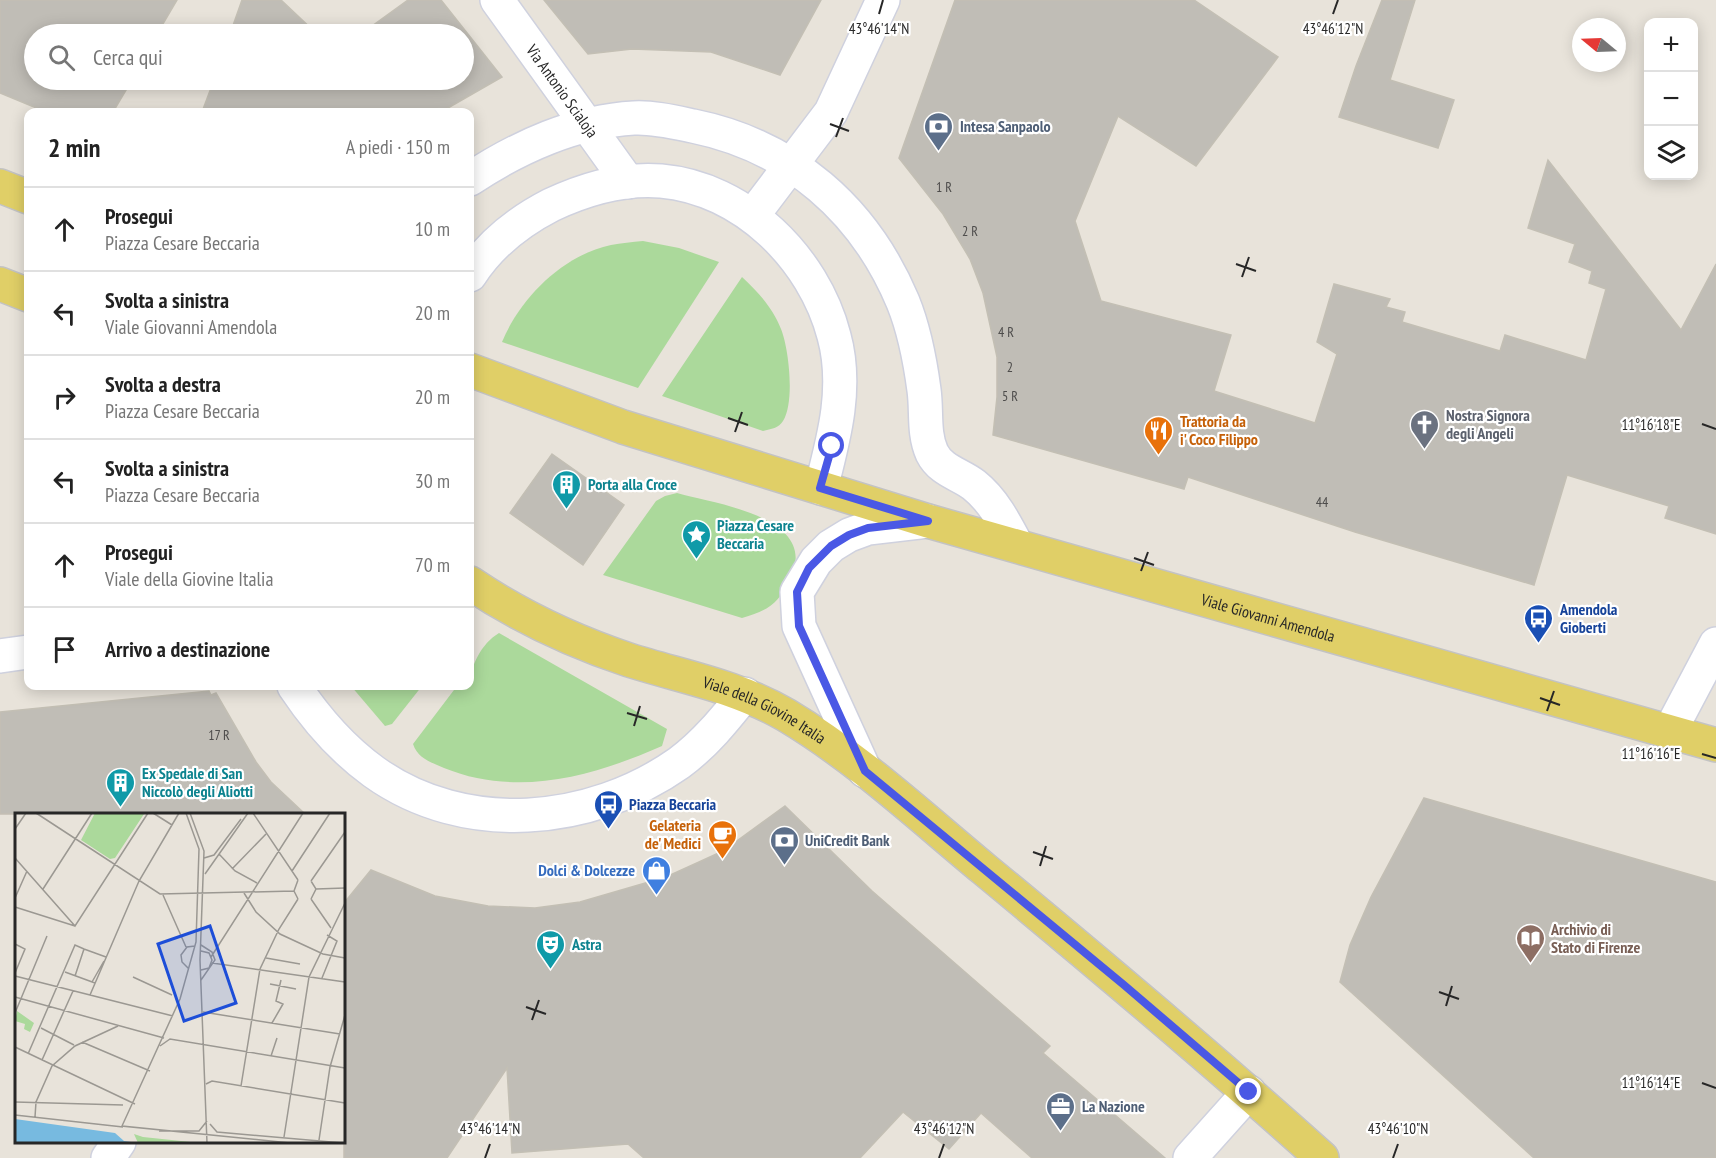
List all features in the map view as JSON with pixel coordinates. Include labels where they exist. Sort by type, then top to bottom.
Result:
[{"type":"main road","points":[[0,186],[24,195]]},
{"type":"main road","points":[[0,284],[24,293]]},
{"type":"main road","points":[[474,371],[623,427],[820,488]]},
{"type":"main road","name":"Viale Giovanni Amendola","points":[[820,488],[928,521],[1016,544],[1716,745]]},
{"type":"main road","name":"Viale della Giovine Italia","points":[[474,586],[501,604],[567,637],[630,660],[745,694],[786,716],[865,771],[1124,985],[1322,1158]]},
{"type":"street","name":"Via Antonio Scialoja","points":[[497,0],[590,126],[628,182]]},
{"type":"street","points":[[753,216],[794,165],[831,112],[883,0]]},
{"type":"street","points":[[474,176],[544,138],[590,126],[635,118],[677,122],[721,131],[759,145],[794,165],[836,200],[866,236],[897,289],[914,337],[924,391],[927,441],[933,455],[939,464],[974,484],[988,499],[1016,544]]},
{"type":"street","points":[[474,270],[491,247],[539,212],[580,193],[628,182],[662,181],[696,189],[725,199],[753,216],[793,256],[811,281],[834,336],[841,397],[820,488]]},
{"type":"street","points":[[865,771],[799,626],[797,592],[809,568],[831,546],[849,535],[868,528],[928,521]]},
{"type":"street","points":[[1670,731],[1716,644]]},
{"type":"street","points":[[0,656],[24,653]]},
{"type":"street","points":[[297,690],[323,726],[345,748],[398,787],[446,806],[511,816],[536,816],[589,806],[652,779],[680,762],[707,738],[745,694]]},
{"type":"street","points":[[1190,1158],[1249,1092]]},
{"type":"street","points":[[108,1158],[118,1143]]},
{"type":"green space","points":[[643,241],[679,248],[719,262],[638,388],[502,342],[520,310],[545,281],[560,268],[593,250],[615,244]]},
{"type":"green space","points":[[742,277],[774,314],[784,338],[788,362],[790,389],[787,412],[779,425],[763,431],[662,396]]},
{"type":"green space","points":[[677,493],[715,502],[760,517],[778,527],[791,541],[796,558],[790,579],[772,605],[742,618],[603,575],[656,501]]},
{"type":"green space","points":[[499,633],[667,729],[662,746],[583,774],[555,780],[528,782],[472,777],[444,768],[426,759],[418,753],[413,744],[454,690],[474,690],[474,663],[482,649]]},
{"type":"green space","points":[[354,690],[419,690],[392,724],[385,726]]},
{"type":"building","points":[[0,0],[177,0],[163,24],[24,24],[24,90],[126,90],[115,108],[36,108],[0,93]]},
{"type":"building","points":[[242,0],[281,0],[306,24],[234,24]]},
{"type":"building","points":[[408,0],[441,0],[460,24],[375,24]]},
{"type":"building","points":[[544,0],[821,0],[780,75],[711,52],[632,49],[588,54]]},
{"type":"building","points":[[955,0],[1194,0],[1278,57],[1196,166],[1118,116],[1075,221],[1101,301],[1231,335],[1214,391],[1315,423],[1337,354],[1317,342],[1334,284],[1390,299],[1386,307],[1405,312],[1402,322],[1500,351],[1505,335],[1586,360],[1606,289],[1589,283],[1592,271],[1569,262],[1575,244],[1528,228],[1548,160],[1681,330],[1716,264],[1716,534],[1665,518],[1669,506],[1567,475],[1534,585],[1355,532],[1188,477],[1184,489],[993,435],[997,397],[997,357],[983,293],[970,259],[943,214],[899,158]]},
{"type":"building","points":[[1382,0],[1415,0],[1390,80],[1454,100],[1438,148],[1339,117]]},
{"type":"building","points":[[474,42],[502,77],[448,108],[204,108],[210,90],[474,90]]},
{"type":"building","name":"Porta alla Croce","points":[[552,454],[624,505],[583,565],[510,513]]},
{"type":"building","points":[[209,691],[211,695],[216,693],[256,762],[271,782],[304,813],[0,814],[0,712]]},
{"type":"building","name":"Archivio di Stato di Firenze","points":[[1424,798],[1716,882],[1716,1158],[1534,1158],[1340,982],[1350,945],[1371,897]]},
{"type":"building","points":[[785,806],[872,891],[1050,1046],[1043,1053],[1165,1158],[1032,1158],[981,1113],[949,1149],[903,1112],[860,1158],[644,1158],[628,1144],[512,1153],[507,1068],[447,1158],[344,1158],[345,902],[371,870],[435,896],[488,906],[535,908],[580,902],[666,877],[723,851]]},
{"type":"place","name":"Intesa Sanpaolo","points":[[939,152]]},
{"type":"place","name":"Nostra Signora degli Angeli","points":[[1425,450]]},
{"type":"place","name":"Trattoria da i' Coco Filippo","points":[[1159,456]]},
{"type":"place","name":"Porta alla Croce","points":[[567,510]]},
{"type":"place","name":"Piazza Cesare Beccaria","points":[[696,560]]},
{"type":"place","name":"Amendola Gioberti","points":[[1539,644]]},
{"type":"place","name":"Ex Spedale di San Niccolò degli Aliotti","points":[[121,808]]},
{"type":"place","name":"Piazza Beccaria","points":[[608,830]]},
{"type":"place","name":"Gelateria de' Medici","points":[[722,860]]},
{"type":"place","name":"UniCredit Bank","points":[[784,866]]},
{"type":"place","name":"Dolci & Dolcezze","points":[[656,896]]},
{"type":"place","name":"Archivio di Stato di Firenze","points":[[1530,964]]},
{"type":"place","name":"Astra","points":[[551,970]]},
{"type":"place","name":"La Nazione","points":[[1061,1132]]},
{"type":"route","points":[[832,446],[820,488],[928,521],[868,528],[849,535],[831,546],[809,568],[797,592],[796,608],[799,626],[865,771],[1124,985],[1249,1092]]}]
